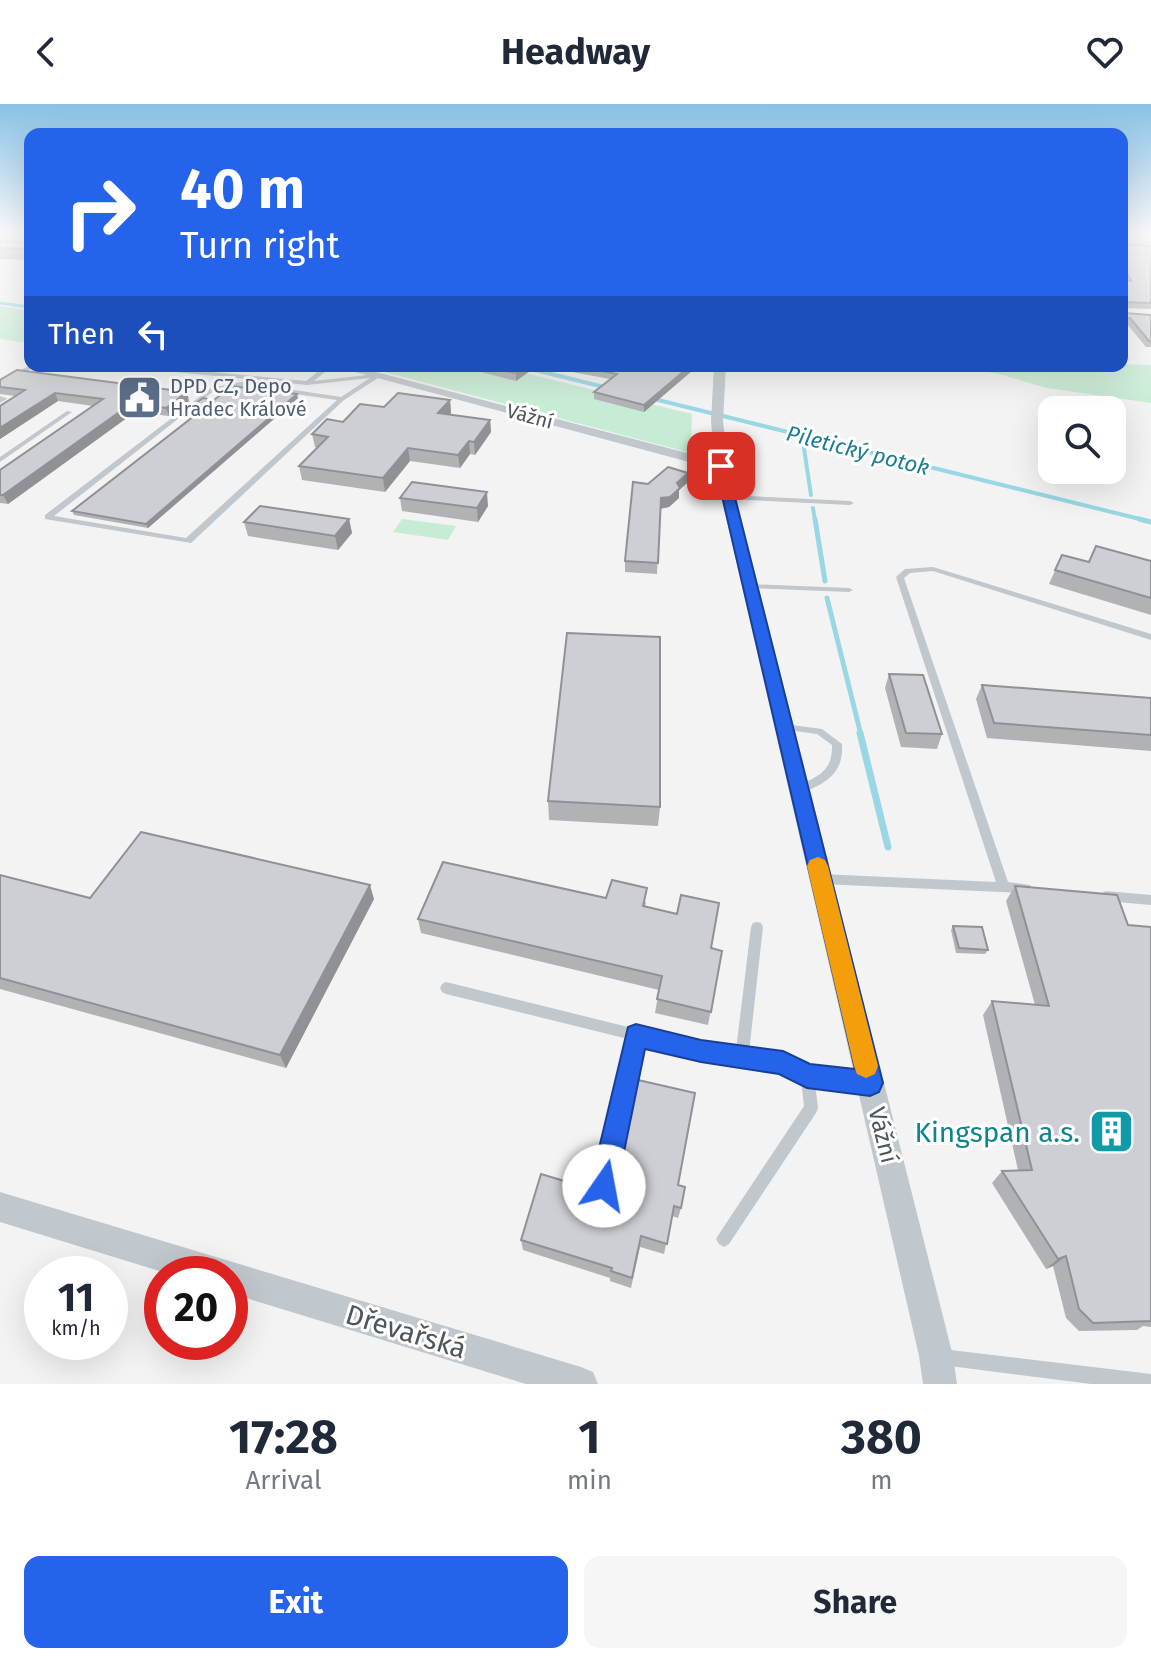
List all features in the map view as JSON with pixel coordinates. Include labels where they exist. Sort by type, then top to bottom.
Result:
[{"type":"street","name":"Vážní","points":[[362,372],[721,466]]},
{"type":"street","name":"Vážní","points":[[720,372],[717,415],[721,466],[938,1370]]},
{"type":"street","points":[[0,1207],[161,1256]]},
{"type":"street","name":"Dřevařská","points":[[248,1282],[581,1384]]},
{"type":"lane","points":[[0,385],[24,371]]},
{"type":"lane","points":[[195,372],[307,383],[378,376]]},
{"type":"lane","points":[[307,383],[321,372]]},
{"type":"lane","points":[[342,399],[241,384],[213,389],[48,517],[188,541],[342,399],[378,376]]},
{"type":"lane","points":[[0,460],[69,412]]},
{"type":"lane","points":[[729,497],[850,503]]},
{"type":"lane","points":[[1003,886],[900,577],[908,571],[933,569],[1151,637]]},
{"type":"lane","points":[[750,586],[849,590]]},
{"type":"lane","points":[[784,727],[819,731],[837,744],[839,757],[835,769],[823,779],[799,790]]},
{"type":"lane","points":[[821,879],[1033,889]]},
{"type":"lane","points":[[1092,894],[1151,900]]},
{"type":"lane","points":[[742,1057],[757,927]]},
{"type":"lane","points":[[446,988],[701,1051],[783,1063],[807,1076],[870,1083]]},
{"type":"lane","points":[[604,1186],[636,1035]]},
{"type":"lane","points":[[724,1239],[811,1108],[807,1076]]},
{"type":"lane","points":[[938,1370],[1151,1383]]},
{"type":"green space","points":[[0,306],[24,310],[24,342],[0,339]]},
{"type":"green space","points":[[1128,364],[1151,365],[1151,403],[1126,399],[1126,396],[1047,388],[988,372],[1128,372]]},
{"type":"green space","points":[[385,372],[520,372],[692,414],[691,445],[687,452]]},
{"type":"green space","points":[[402,519],[456,526],[448,540],[393,532]]},
{"type":"building","points":[[1128,292],[1151,292],[1151,303],[1128,302]]},
{"type":"building","points":[[1128,313],[1151,315],[1151,341],[1149,341]]},
{"type":"building","points":[[17,370],[187,392],[166,408],[132,403],[0,495],[0,470],[103,399],[55,393],[0,428],[0,406],[25,390],[0,387],[0,380]]},
{"type":"building","points":[[607,372],[683,372],[644,405],[594,392],[617,374]]},
{"type":"building","points":[[232,386],[297,394],[146,524],[72,511],[194,416],[182,414],[203,398],[214,400]]},
{"type":"building","points":[[398,393],[450,400],[438,413],[490,420],[474,442],[469,441],[458,455],[408,448],[383,478],[299,466],[328,437],[312,434],[327,419],[343,422],[360,404],[384,407]]},
{"type":"building","points":[[668,467],[688,473],[677,483],[680,488],[670,497],[661,498],[658,563],[625,561],[633,482],[648,484]]},
{"type":"building","points":[[412,482],[487,492],[477,508],[400,498]]},
{"type":"building","points":[[260,506],[349,519],[335,536],[244,522]]},
{"type":"building","points":[[1096,546],[1151,561],[1151,598],[1055,570],[1062,555],[1089,562]]},
{"type":"building","points":[[567,633],[660,637],[660,807],[548,801]]},
{"type":"building","points":[[889,674],[923,675],[942,734],[906,733]]},
{"type":"building","points":[[982,685],[1151,698],[1151,735],[994,723]]},
{"type":"building","points":[[141,832],[370,885],[280,1055],[0,978],[0,875],[90,898]]},
{"type":"building","points":[[443,862],[606,898],[612,880],[647,888],[643,906],[677,914],[681,895],[719,903],[711,948],[722,951],[711,1012],[657,999],[662,976],[418,919]]},
{"type":"building","points":[[1015,886],[1117,895],[1128,925],[1151,927],[1151,1321],[1093,1323],[1079,1309],[1066,1256],[1058,1259],[1002,1171],[1032,1170],[992,1001],[1049,1006]]},
{"type":"building","points":[[953,926],[982,927],[988,950],[959,948]]},
{"type":"building","points":[[638,1080],[695,1093],[678,1185],[685,1187],[681,1208],[674,1206],[667,1244],[641,1236],[632,1278],[611,1271],[612,1268],[521,1240],[541,1174],[611,1195]]},
{"type":"waterway","name":"Piletický potok","points":[[0,303],[24,306]]},
{"type":"waterway","name":"Piletický potok","points":[[543,372],[608,388]]},
{"type":"waterway","name":"Piletický potok","points":[[650,398],[802,436]]},
{"type":"waterway","name":"Piletický potok","points":[[802,436],[1148,521]]},
{"type":"waterway","points":[[802,436],[811,495]]},
{"type":"waterway","points":[[813,508],[815,521]]},
{"type":"waterway","points":[[815,519],[825,581]]},
{"type":"waterway","name":"Piletický potok","points":[[1139,519],[1151,522]]},
{"type":"waterway","points":[[827,598],[861,735]]},
{"type":"waterway","points":[[860,733],[888,847]]},
{"type":"slow traffic","points":[[818,866],[866,1066]]},
{"type":"place","name":"DPD CZ, Depo Hradec Králové","points":[[139,398]]},
{"type":"place","name":"Kingspan a.s.","points":[[1111,1132]]},
{"type":"route","points":[[604,1186],[636,1035],[701,1051],[783,1063],[807,1076],[870,1083],[721,466]]}]
